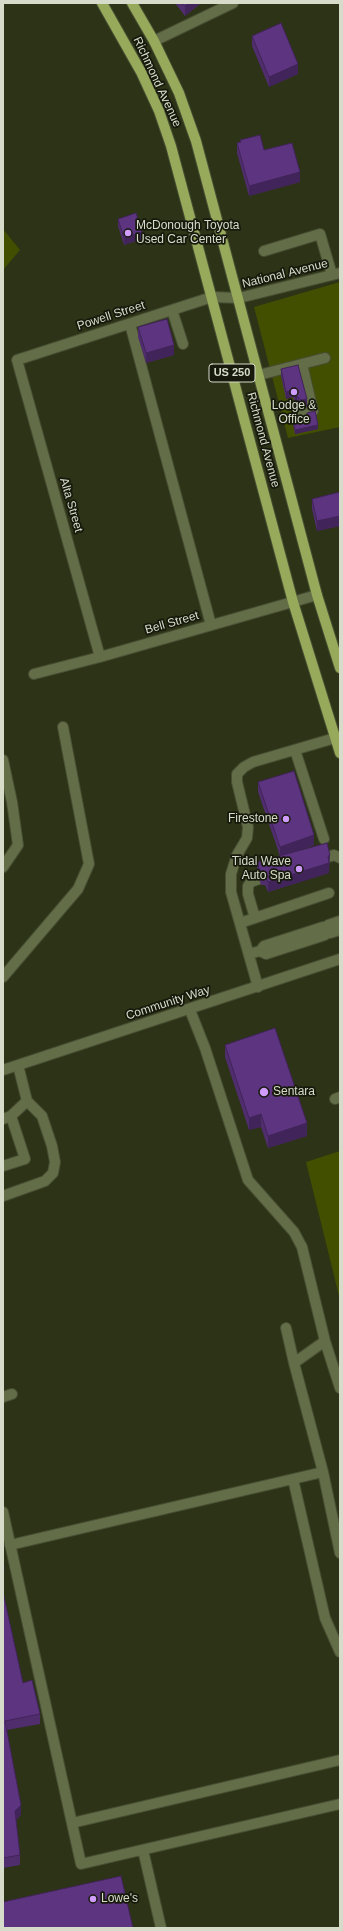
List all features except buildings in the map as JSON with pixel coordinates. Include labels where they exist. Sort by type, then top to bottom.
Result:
[{"type":"main road","name":"Richmond Avenue","points":[[102,3],[141,72],[159,111],[171,146],[293,602],[340,753]]},
{"type":"main road","name":"Richmond Avenue","points":[[132,3],[154,41],[179,93],[196,141],[317,595],[340,668]]},
{"type":"street","points":[[154,41],[234,3]]},
{"type":"street","points":[[264,251],[320,234],[336,274]]},
{"type":"street","name":"National Avenue","points":[[212,297],[239,298],[336,274]]},
{"type":"street","name":"Powell Street","points":[[17,360],[212,297]]},
{"type":"street","points":[[172,310],[183,344]]},
{"type":"street","points":[[130,324],[211,625]]},
{"type":"street","points":[[259,375],[325,358]]},
{"type":"street","name":"Alta Street","points":[[17,360],[100,657]]},
{"type":"street","points":[[301,414],[312,411],[302,364]]},
{"type":"street","name":"Bell Street","points":[[34,674],[100,657],[317,595]]},
{"type":"street","points":[[3,977],[78,889],[89,864],[63,727]]},
{"type":"street","points":[[258,987],[231,892],[231,874],[237,855],[247,838],[248,826],[237,782],[237,774],[244,767],[253,762],[335,738]]},
{"type":"street","points":[[295,750],[324,839]]},
{"type":"street","points":[[3,760],[12,802],[18,845],[3,867]]},
{"type":"street","points":[[328,857],[334,855],[340,858]]},
{"type":"street","points":[[255,918],[248,894],[248,886],[251,882],[259,878]]},
{"type":"street","points":[[240,922],[329,893]]},
{"type":"street","points":[[249,954],[260,951],[266,954],[329,930],[340,920]]},
{"type":"street","name":"Community Way","points":[[3,1070],[190,1010],[340,959]]},
{"type":"street","points":[[190,1010],[205,1048],[248,1180],[294,1232],[302,1247],[325,1341],[340,1388]]},
{"type":"street","points":[[3,1196],[45,1181],[53,1173],[55,1162],[42,1116],[28,1101],[18,1065]]},
{"type":"street","points":[[3,1166],[24,1159],[7,1118],[28,1101]]},
{"type":"street","points":[[286,1328],[323,1472],[340,1553]]},
{"type":"street","points":[[294,1363],[325,1341]]},
{"type":"street","points":[[10,1545],[323,1472]]},
{"type":"street","points":[[293,1479],[324,1618],[340,1652]]},
{"type":"street","points":[[3,1512],[81,1864],[340,1804]]},
{"type":"street","points":[[72,1823],[340,1760]]},
{"type":"street","points":[[143,1850],[161,1928]]},
{"type":"green space","points":[[3,229],[20,250],[3,270]]},
{"type":"green space","points":[[340,282],[340,427],[288,438],[254,307]]},
{"type":"green space","points":[[340,1151],[340,1300],[306,1162]]},
{"type":"place","name":"McDonough Toyota Used Car Center","points":[[128,233]]},
{"type":"place","name":"Lodge & Office","points":[[294,392]]},
{"type":"place","name":"Firestone","points":[[286,819]]},
{"type":"place","name":"Tidal Wave Auto Spa","points":[[299,869]]},
{"type":"place","name":"Sentara","points":[[264,1092]]},
{"type":"place","name":"Lowe's","points":[[93,1899]]}]
